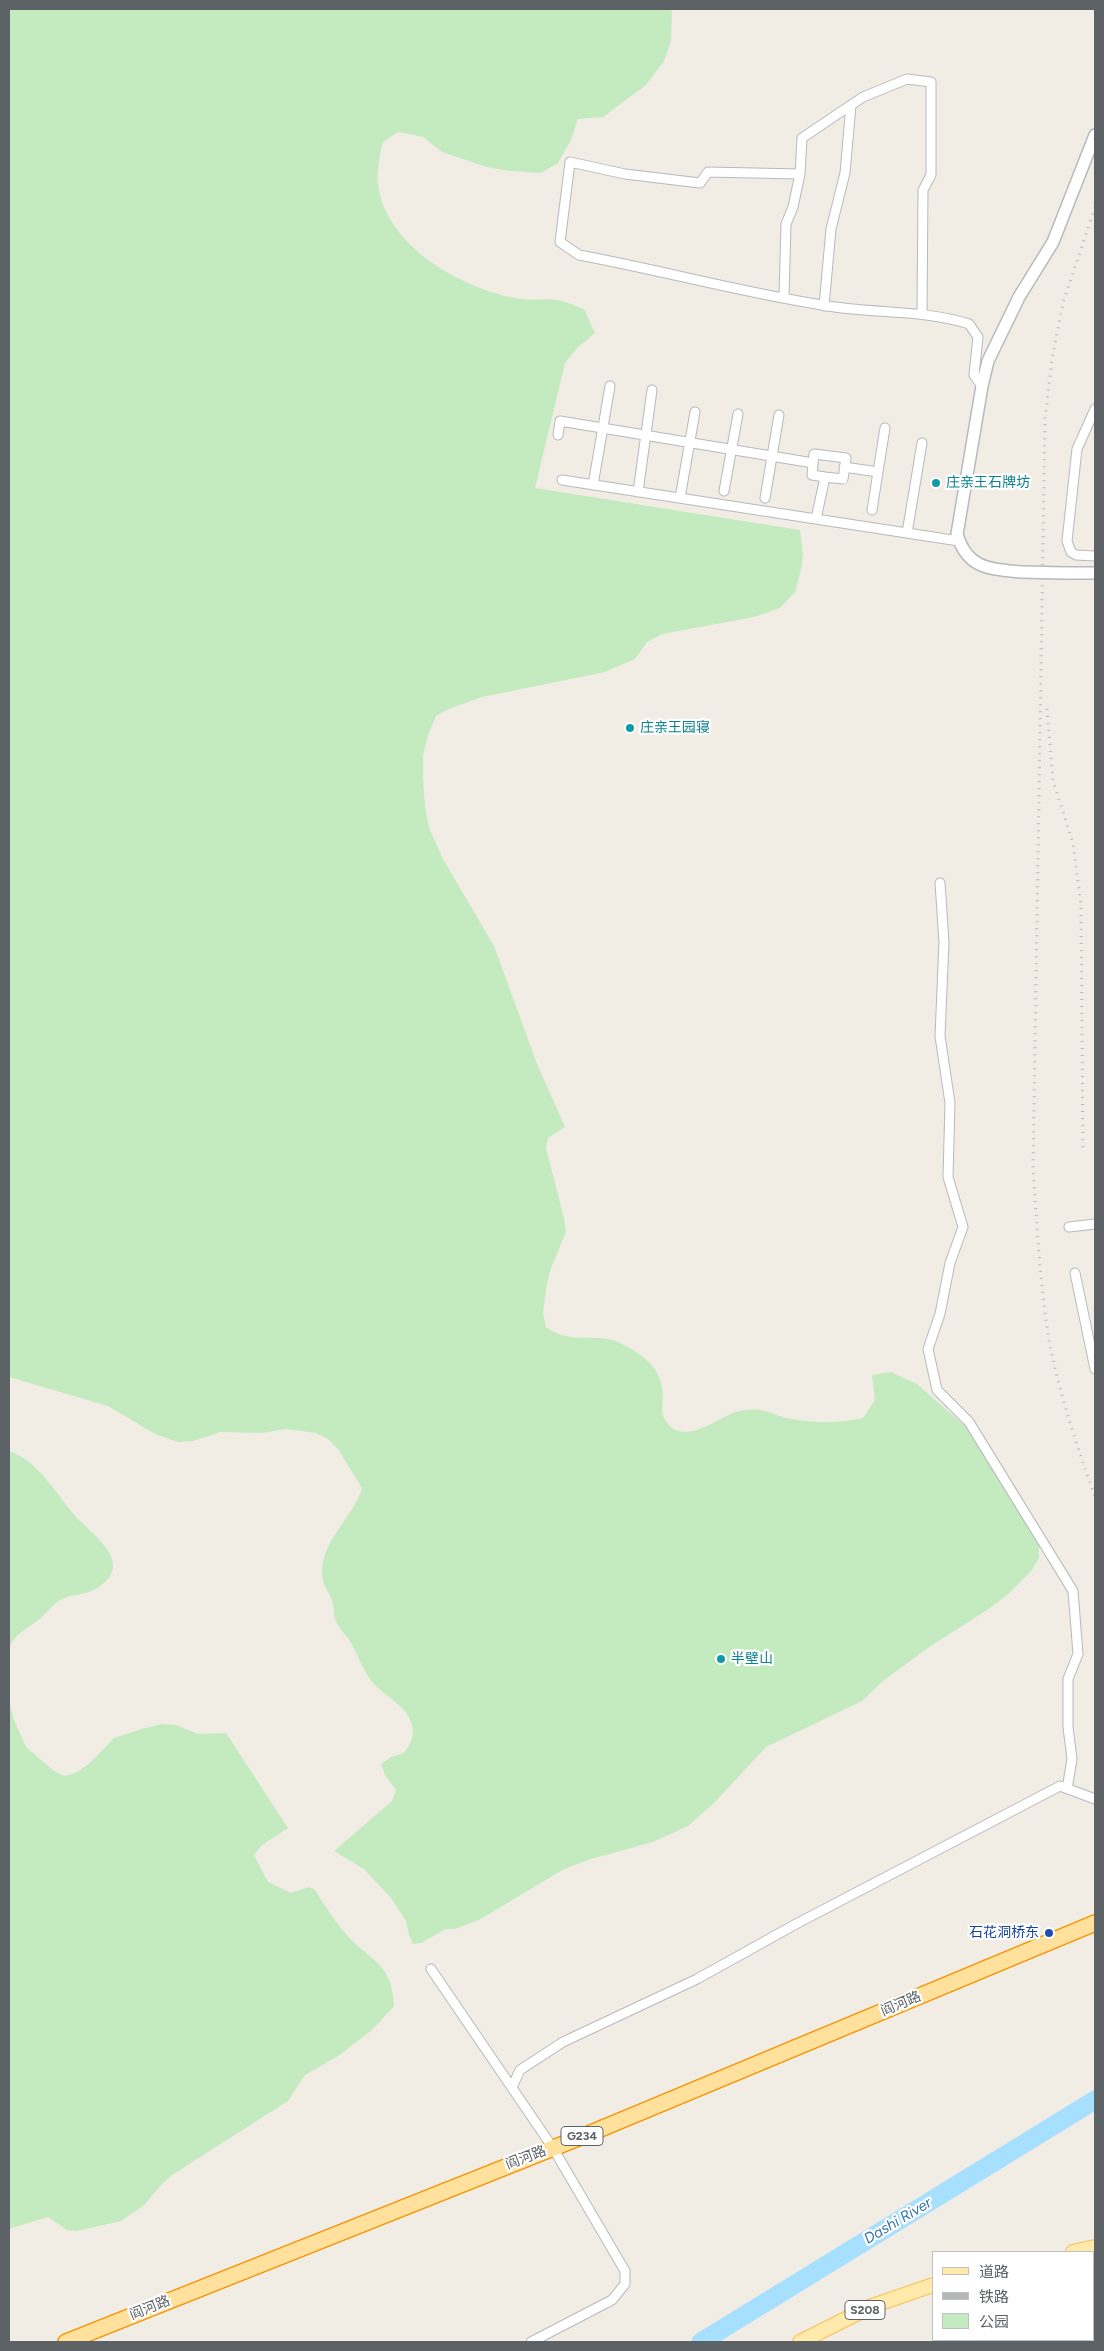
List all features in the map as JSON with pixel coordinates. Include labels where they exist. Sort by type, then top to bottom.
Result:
[{"type":"highway","name":"阎河路","points":[[66,2342],[553,2148],[1095,1923]]},
{"type":"main road","points":[[1077,2251],[1095,2247]]},
{"type":"main road","name":"S208","points":[[800,2342],[872,2306],[932,2285]]},
{"type":"street","points":[[784,298],[786,224],[793,206],[800,174],[802,138],[864,97],[907,79],[931,82],[931,175],[923,190],[922,313]]},
{"type":"street","points":[[824,306],[830,239],[845,173],[851,105]]},
{"type":"street","points":[[1095,135],[1053,242],[1019,297],[988,362],[982,386],[957,534],[968,556],[986,569],[1021,572],[1095,573]]},
{"type":"street","points":[[800,174],[708,172],[700,183],[625,174],[570,162],[560,242],[579,255],[784,298],[824,306],[922,313],[943,316],[969,324],[978,337],[974,375],[982,386]]},
{"type":"street","points":[[593,485],[610,386]]},
{"type":"street","points":[[638,492],[652,390]]},
{"type":"street","points":[[680,498],[695,412]]},
{"type":"street","points":[[724,491],[738,414]]},
{"type":"street","points":[[765,498],[779,415]]},
{"type":"street","points":[[1094,417],[1077,449],[1067,541],[1071,552],[1076,555],[1095,556]]},
{"type":"street","points":[[558,435],[560,421],[813,463]]},
{"type":"street","points":[[872,510],[885,428]]},
{"type":"street","points":[[908,533],[922,443]]},
{"type":"street","points":[[814,454],[846,458],[843,479],[812,475],[813,463],[814,454]]},
{"type":"street","points":[[844,468],[878,472]]},
{"type":"street","points":[[816,519],[825,477]]},
{"type":"street","points":[[562,480],[959,541]]},
{"type":"street","points":[[940,883],[944,942],[940,1036],[950,1103],[948,1177],[963,1227],[950,1263],[940,1314],[928,1349],[938,1390],[969,1422],[1073,1591],[1078,1654],[1068,1679],[1068,1727],[1072,1759],[1067,1789]]},
{"type":"street","points":[[1069,1226],[1095,1224]]},
{"type":"street","points":[[1075,1273],[1095,1369]]},
{"type":"street","points":[[512,2087],[520,2070],[563,2042],[697,1979],[796,1924],[1060,1786],[1095,1799]]},
{"type":"street","points":[[431,1969],[553,2148],[625,2271],[625,2284],[612,2300],[531,2342]]},
{"type":"green space","points":[[9,9],[672,9],[671,41],[664,61],[646,85],[603,117],[578,119],[571,140],[558,163],[541,173],[487,167],[442,152],[423,137],[398,132],[383,142],[378,168],[380,195],[388,215],[401,234],[417,251],[435,265],[477,287],[499,294],[525,300],[557,300],[584,309],[595,333],[576,349],[565,363],[535,488],[800,530],[803,554],[801,570],[795,592],[780,608],[754,617],[662,634],[647,642],[635,659],[605,672],[482,697],[451,708],[436,716],[428,735],[423,755],[423,779],[425,808],[430,830],[443,859],[494,946],[537,1064],[565,1127],[548,1138],[546,1148],[566,1232],[547,1283],[543,1313],[546,1327],[554,1332],[571,1337],[604,1338],[623,1344],[640,1355],[658,1374],[663,1392],[662,1408],[664,1417],[670,1426],[678,1431],[697,1430],[736,1412],[753,1409],[785,1418],[810,1421],[836,1422],[863,1418],[875,1400],[872,1375],[891,1372],[917,1384],[966,1427],[1032,1530],[1039,1545],[1039,1558],[1032,1570],[1008,1594],[990,1608],[929,1647],[883,1681],[862,1701],[766,1747],[714,1803],[688,1826],[653,1842],[591,1859],[564,1869],[479,1920],[455,1929],[446,1929],[421,1943],[413,1944],[406,1921],[391,1898],[364,1869],[334,1851],[392,1801],[396,1790],[385,1775],[381,1764],[391,1757],[404,1753],[410,1744],[413,1733],[410,1718],[397,1703],[372,1682],[350,1641],[336,1622],[332,1600],[323,1580],[323,1563],[326,1551],[352,1510],[362,1488],[338,1449],[328,1439],[316,1433],[287,1429],[261,1433],[221,1432],[193,1441],[178,1442],[155,1434],[108,1406],[9,1377]]},
{"type":"green space","points":[[9,1451],[20,1456],[38,1470],[76,1517],[105,1546],[113,1563],[112,1572],[102,1585],[91,1591],[69,1596],[58,1601],[41,1618],[16,1637],[9,1650]]},
{"type":"green space","points":[[9,1699],[14,1720],[26,1747],[54,1771],[64,1776],[76,1773],[91,1762],[114,1738],[142,1729],[161,1724],[176,1725],[198,1734],[226,1733],[288,1828],[262,1845],[254,1855],[268,1882],[291,1893],[309,1887],[314,1889],[345,1933],[378,1963],[384,1971],[389,1980],[394,2006],[372,2030],[338,2056],[305,2075],[288,2101],[175,2173],[164,2182],[143,2206],[121,2221],[77,2231],[67,2230],[48,2217],[9,2229]]},
{"type":"waterway","name":"Dashi River","points":[[701,2342],[1095,2100]]},
{"type":"railway","points":[[1095,207],[1063,303],[1052,359],[1045,419],[1033,1169],[1041,1276],[1049,1340],[1063,1400],[1095,1497]]},
{"type":"railway","points":[[1047,709],[1053,781],[1073,843],[1081,905],[1083,1151]]},
{"type":"place","name":"庄亲王石牌坊","points":[[936,483]]},
{"type":"place","name":"庄亲王园寝","points":[[630,728]]},
{"type":"place","name":"半壁山","points":[[721,1659]]},
{"type":"place","name":"石花洞桥东","points":[[1049,1933]]}]
